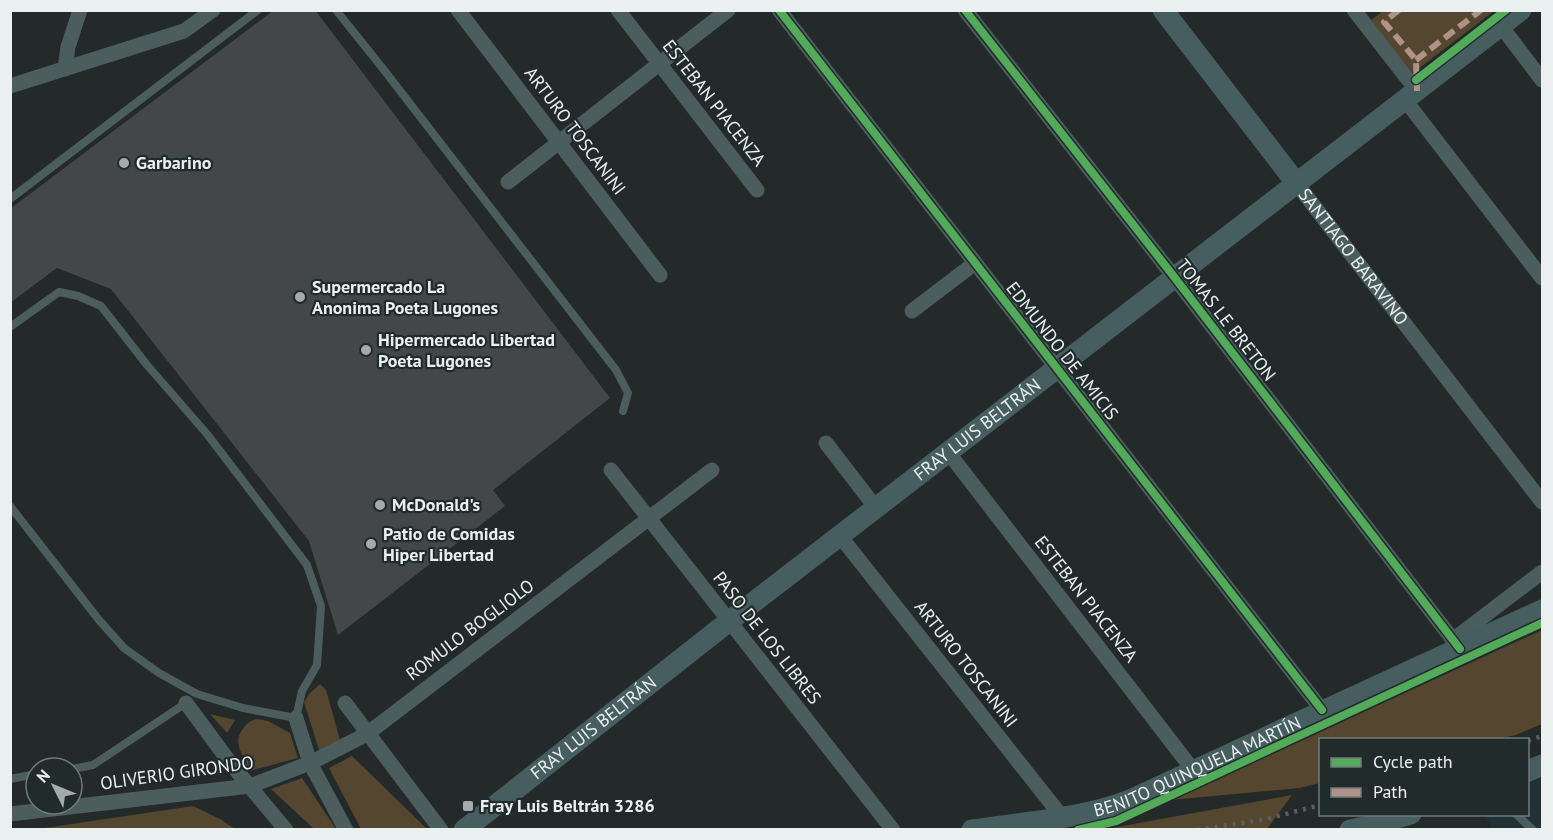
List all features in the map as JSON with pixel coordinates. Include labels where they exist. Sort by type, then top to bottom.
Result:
[{"type":"main road","name":"SANTIAGO BARAVINO","points":[[1163,10],[1297,184]]},
{"type":"main road","name":"FRAY LUIS BELTRÁN","points":[[464,830],[728,622],[1521,10]]},
{"type":"main road","name":"BENITO QUINQUELA MARTÍN","points":[[972,830],[1062,817],[1107,808],[1130,800],[1457,644],[1542,610]]},
{"type":"main road","points":[[1364,828],[1404,816]]},
{"type":"street","points":[[65,69],[68,47],[80,10]]},
{"type":"street","points":[[10,86],[184,31],[213,10]]},
{"type":"street","name":"ARTURO TOSCANINI","points":[[458,10],[660,275]]},
{"type":"street","name":"ESTEBAN PIACENZA","points":[[618,10],[757,190]]},
{"type":"street","points":[[508,182],[728,10]]},
{"type":"street","name":"EDMUNDO DE AMICIS","points":[[779,10],[1322,710]]},
{"type":"street","name":"TOMAS LE BRETON","points":[[965,10],[1457,644]]},
{"type":"street","points":[[1361,13],[1411,96],[1542,278]]},
{"type":"street","points":[[1501,26],[1542,80]]},
{"type":"street","name":"SANTIAGO BARAVINO","points":[[1297,184],[1542,502]]},
{"type":"street","points":[[912,311],[975,263]]},
{"type":"street","points":[[825,443],[876,508]]},
{"type":"street","name":"ESTEBAN PIACENZA","points":[[948,452],[1193,770]]},
{"type":"street","name":"PASO DE LOS LIBRES","points":[[611,470],[893,830]]},
{"type":"street","name":"ROMULO BOGLIOLO","points":[[310,764],[367,734],[712,470]]},
{"type":"street","name":"ARTURO TOSCANINI","points":[[840,536],[1062,817]]},
{"type":"street","points":[[1457,644],[1542,572]]},
{"type":"street","points":[[186,703],[286,830]]},
{"type":"street","points":[[345,703],[441,830]]},
{"type":"street","points":[[296,718],[310,764],[346,830]]},
{"type":"street","name":"OLIVERIO GIRONDO","points":[[10,814],[250,786],[310,764]]},
{"type":"lane","points":[[10,199],[258,10]]},
{"type":"lane","points":[[336,10],[616,370],[628,393],[623,411]]},
{"type":"lane","points":[[10,327],[59,292],[78,296],[100,306],[207,434],[307,565],[321,606],[318,653],[317,665],[302,691],[296,718],[243,708],[197,694],[159,673],[124,648],[99,620],[10,506]]},
{"type":"lane","points":[[84,767],[93,765],[186,703]]},
{"type":"lane","points":[[1518,816],[1533,830]]},
{"type":"shaded area","points":[[1383,11],[1494,11],[1413,73],[1370,21]]},
{"type":"shaded area","points":[[1542,630],[1542,724],[1502,738],[1319,738],[1319,783],[1300,788],[1171,800]]},
{"type":"shaded area","points":[[320,684],[326,690],[340,740],[319,750],[304,702]]},
{"type":"shaded area","points":[[210,714],[235,720],[227,733]]},
{"type":"shaded area","points":[[257,719],[268,721],[290,733],[298,758],[249,771],[238,740],[245,726]]},
{"type":"shaded area","points":[[352,756],[427,829],[361,829],[329,768]]},
{"type":"shaded area","points":[[1542,776],[1542,829],[1493,829],[1485,816],[1529,816],[1529,781]]},
{"type":"shaded area","points":[[302,778],[336,829],[314,829],[271,789]]},
{"type":"shaded area","points":[[1292,795],[1267,829],[1106,829]]},
{"type":"shaded area","points":[[193,806],[235,829],[38,829]]},
{"type":"building","name":"Hipermercado Libertad Poeta Lugones","points":[[274,10],[315,10],[610,398],[493,490],[505,506],[338,635],[309,541],[111,289],[57,268],[10,303],[10,209]]},
{"type":"railway","points":[[1529,741],[1542,736]]},
{"type":"railway","points":[[1197,830],[1267,819],[1319,805]]},
{"type":"marked path","points":[[1399,10],[1384,22],[1416,60],[1417,91]]},
{"type":"marked path","points":[[1416,60],[1481,10]]},
{"type":"cycle path","points":[[779,10],[1322,710]]},
{"type":"cycle path","points":[[965,10],[1175,278],[1460,649]]},
{"type":"cycle path","points":[[1416,80],[1506,10]]},
{"type":"cycle path","points":[[1078,830],[1116,821],[1542,623]]},
{"type":"place","name":"Garbarino","points":[[124,163]]},
{"type":"place","name":"Supermercado La Anonima Poeta Lugones","points":[[300,297]]},
{"type":"place","name":"Hipermercado Libertad Poeta Lugones","points":[[366,350]]},
{"type":"place","name":"McDonald's","points":[[380,505]]},
{"type":"place","name":"Patio de Comidas Hiper Libertad","points":[[371,544]]},
{"type":"place","name":"Fray Luis Beltrán 3286","points":[[468,806]]}]
